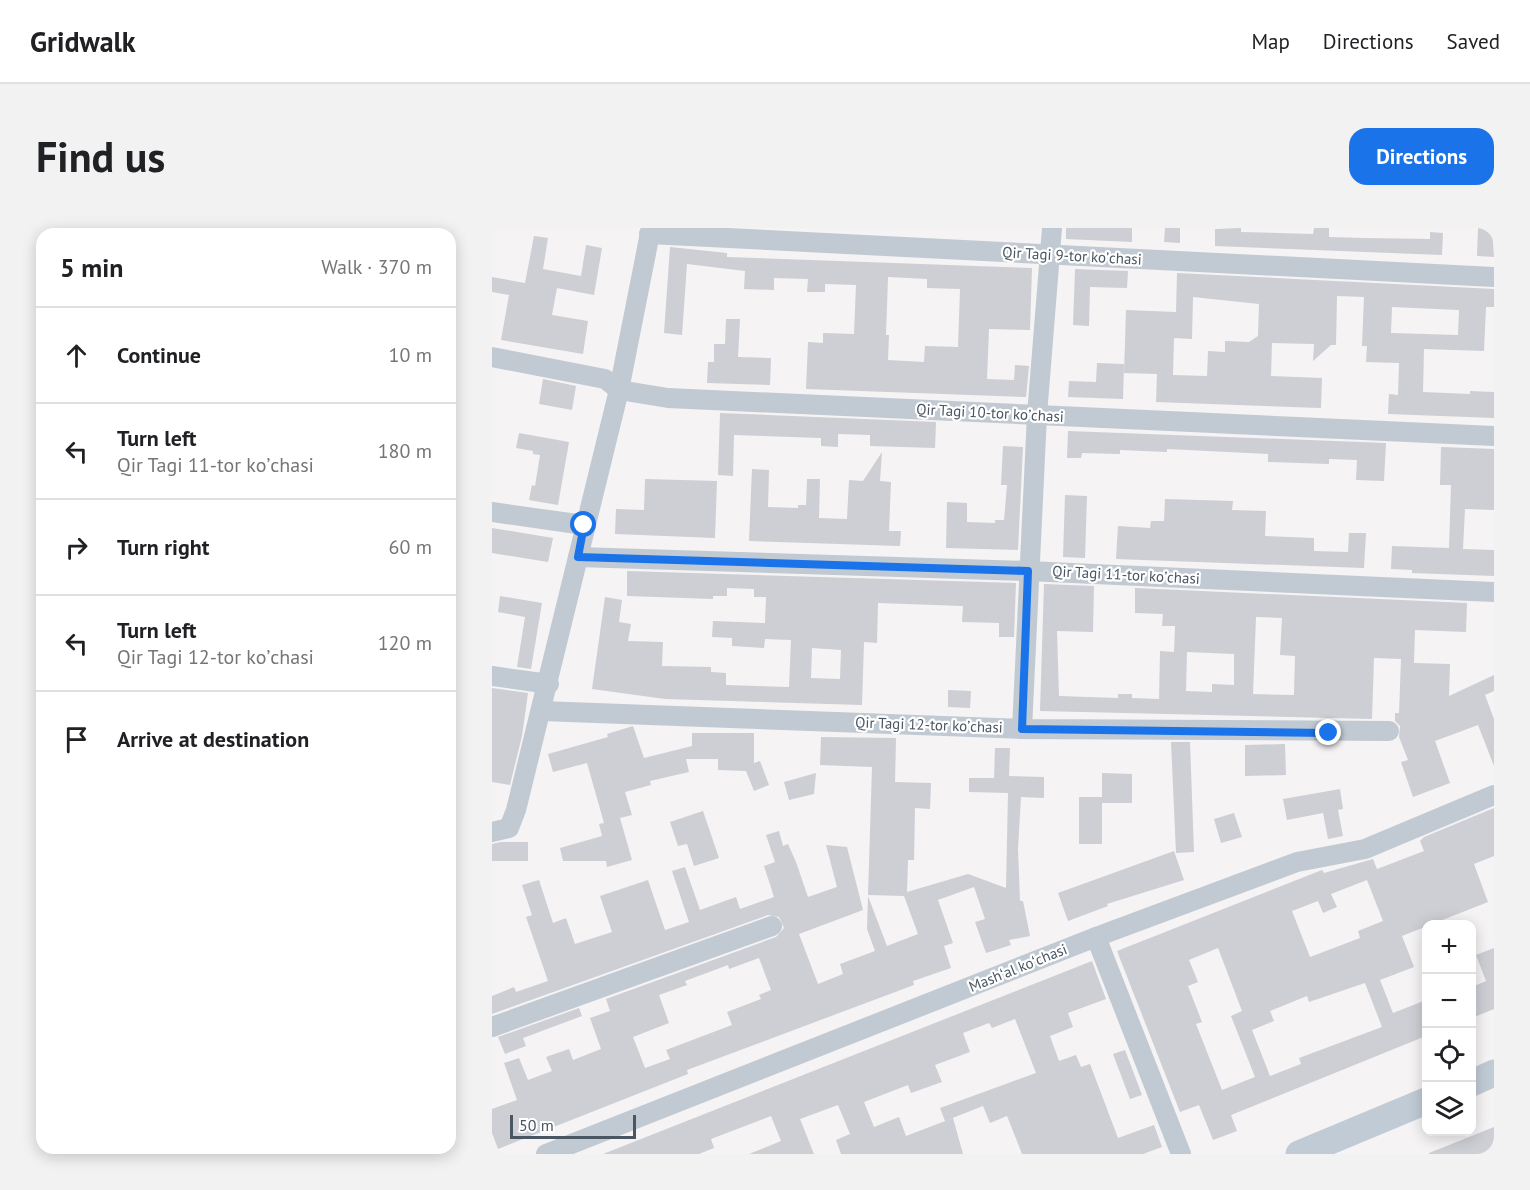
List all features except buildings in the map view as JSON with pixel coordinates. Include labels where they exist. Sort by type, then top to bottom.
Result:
[{"type":"main road","points":[[1474,1082],[1494,1074]]},
{"type":"main road","points":[[1299,1154],[1422,1103]]},
{"type":"street","points":[[1022,729],[1037,415],[1052,228]]},
{"type":"street","points":[[492,832],[509,828],[542,711],[584,525],[619,390],[650,231]]},
{"type":"street","name":"Qir Tagi 9-tor koʼchasi","points":[[650,231],[1051,255],[1494,277]]},
{"type":"street","name":"Qir Tagi 10-tor koʼchasi","points":[[492,357],[605,379],[619,390],[668,398],[1494,436]]},
{"type":"street","points":[[492,512],[584,525]]},
{"type":"street","name":"Qir Tagi 11-tor koʼchasi","points":[[578,557],[1028,571],[1494,592]]},
{"type":"street","points":[[492,676],[549,684]]},
{"type":"street","name":"Qir Tagi 12-tor koʼchasi","points":[[542,711],[1022,729],[1389,731]]},
{"type":"street","name":"Mashʻal koʻchasi","points":[[546,1154],[1096,937],[1297,862],[1365,849],[1494,795]]},
{"type":"street","points":[[492,1027],[772,926]]},
{"type":"street","points":[[1096,937],[1181,1154]]},
{"type":"route","points":[[584,525],[578,557],[1028,571],[1022,729],[1329,733]]}]
